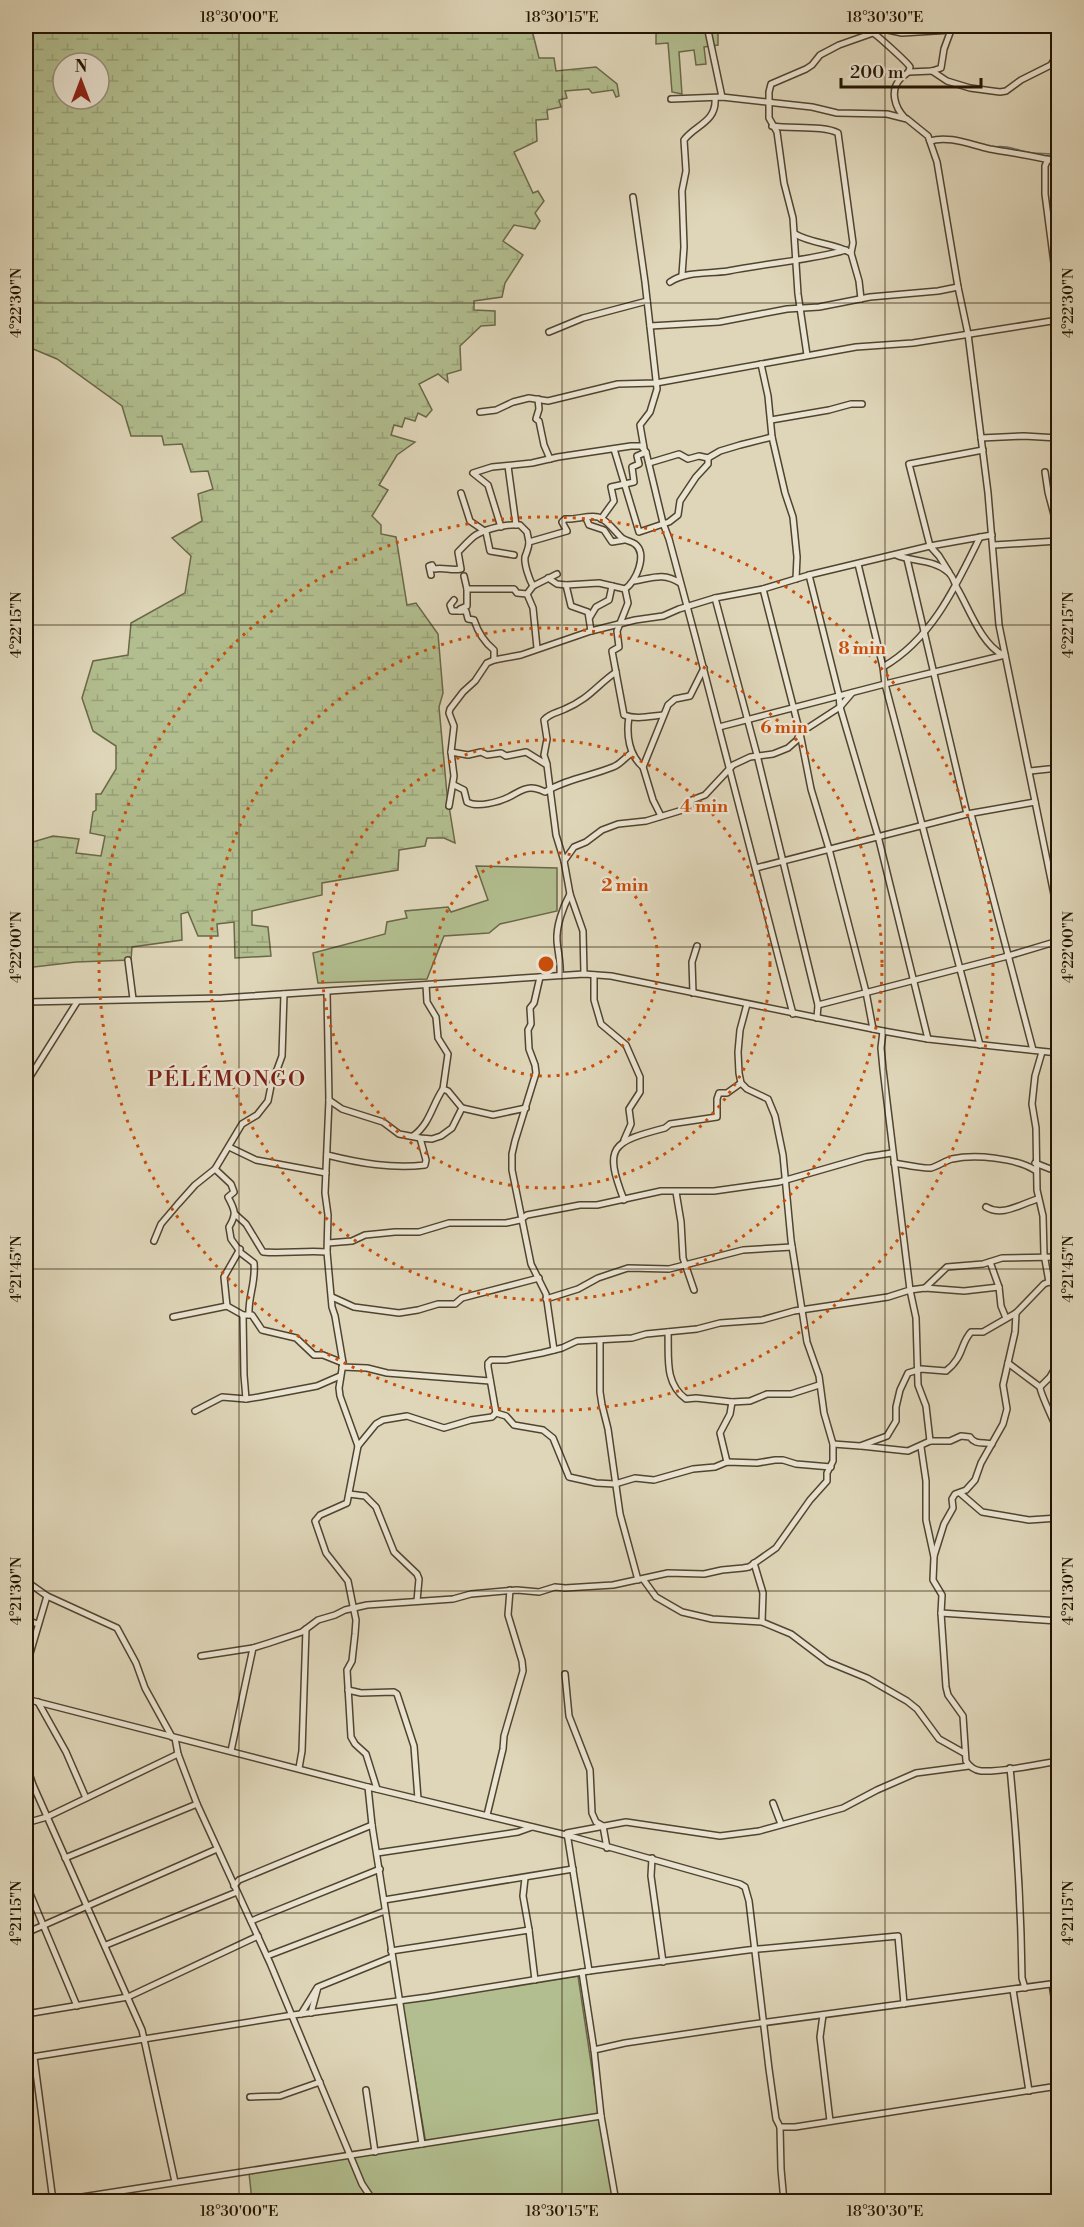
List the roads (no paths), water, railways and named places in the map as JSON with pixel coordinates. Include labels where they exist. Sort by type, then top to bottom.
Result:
[{"type":"street","points":[[682,275],[684,247],[682,191],[686,171],[684,140],[702,126],[715,109],[718,98],[718,74],[707,26]]},
{"type":"street","points":[[807,355],[798,294],[795,234],[777,132],[769,118],[771,84],[806,69],[820,55],[873,29],[902,33],[951,30],[963,26]]},
{"type":"street","points":[[873,29],[894,54],[908,63],[909,72]]},
{"type":"street","points":[[951,30],[944,49],[942,66],[932,71],[909,72],[897,83],[896,105],[930,141],[937,162],[968,334],[994,545],[998,612],[1059,914]]},
{"type":"street","points":[[932,71],[947,81],[970,88],[1000,92],[1006,91],[1021,80],[1051,65],[1059,53]]},
{"type":"street","points":[[671,99],[718,98],[769,102],[812,107],[837,113],[887,114],[907,119]]},
{"type":"street","points":[[670,282],[682,275],[814,258],[848,251],[853,243],[838,133],[831,129],[772,126]]},
{"type":"street","points":[[930,141],[942,138],[1059,162]]},
{"type":"street","points":[[1048,159],[1045,194],[1059,294]]},
{"type":"street","points":[[633,196],[657,389],[652,404],[640,425],[663,523],[704,668],[793,1014]]},
{"type":"street","points":[[795,234],[818,244],[848,251]]},
{"type":"street","points":[[848,251],[859,281],[861,299]]},
{"type":"street","points":[[650,326],[719,322],[861,299],[938,291],[958,286]]},
{"type":"street","points":[[549,332],[583,318],[647,301]]},
{"type":"street","points":[[480,412],[496,410],[529,398],[548,400],[618,384],[656,383],[856,347],[913,343],[1059,320]]},
{"type":"street","points":[[761,364],[772,437],[784,493],[793,517],[797,557],[796,579]]},
{"type":"street","points":[[538,399],[539,410],[536,419],[539,421],[544,445],[550,459]]},
{"type":"street","points":[[771,420],[851,404],[862,404]]},
{"type":"street","points":[[981,438],[1024,436],[1059,438]]},
{"type":"street","points":[[649,463],[679,454],[688,459],[699,456],[708,458],[740,445],[772,437]]},
{"type":"street","points":[[501,527],[488,485],[473,473],[492,467],[532,463],[639,445],[645,450]]},
{"type":"street","points":[[614,450],[639,532],[637,547],[640,566],[634,581],[625,589]]},
{"type":"street","points":[[601,519],[614,501],[611,487],[634,482],[632,467],[639,465],[636,456],[645,450]]},
{"type":"street","points":[[983,450],[909,464],[930,546],[949,572],[975,624],[996,651],[1005,655]]},
{"type":"street","points":[[639,532],[669,522],[678,515],[680,501],[708,464],[708,458]]},
{"type":"street","points":[[508,466],[516,525]]},
{"type":"street","points":[[1045,472],[1059,530]]},
{"type":"street","points":[[461,493],[470,521],[486,532],[490,551],[514,555]]},
{"type":"street","points":[[529,542],[567,531],[562,522],[565,519],[586,518],[601,519],[624,540],[634,543],[637,547]]},
{"type":"street","points":[[586,518],[589,525],[604,530],[612,542],[624,540]]},
{"type":"street","points":[[431,574],[429,566],[432,565],[434,569],[441,568],[451,571],[461,569],[458,552],[474,536],[501,527],[520,525],[527,532],[529,550],[525,557],[533,586]]},
{"type":"street","points":[[449,806],[454,785],[451,752],[454,726],[449,713],[452,705],[475,681],[483,667],[494,660],[521,655],[591,631],[663,616],[686,606],[715,598],[763,589],[809,575],[930,546],[992,535]]},
{"type":"street","points":[[883,667],[909,649],[925,632],[956,587],[980,537]]},
{"type":"street","points":[[994,545],[1058,541],[1059,574]]},
{"type":"street","points":[[896,555],[931,562],[949,572]]},
{"type":"street","points":[[907,559],[925,632],[932,672],[1033,1050]]},
{"type":"street","points":[[858,564],[885,684],[980,1045]]},
{"type":"street","points":[[527,594],[533,586],[557,574]]},
{"type":"street","points":[[809,575],[840,707],[878,836],[928,1039]]},
{"type":"street","points":[[459,611],[467,606],[464,576]]},
{"type":"street","points":[[634,581],[663,576],[672,577],[680,583]]},
{"type":"street","points":[[548,578],[556,584],[599,583],[625,589]]},
{"type":"street","points":[[566,585],[571,606],[588,612],[591,631]]},
{"type":"street","points":[[590,617],[596,607],[609,600],[612,586]]},
{"type":"street","points":[[467,589],[514,589],[517,593],[527,594]]},
{"type":"street","points":[[625,589],[628,603],[617,631],[619,647],[612,651],[624,715],[629,717],[663,715]]},
{"type":"street","points":[[763,589],[794,707],[811,789],[866,992],[873,1029]]},
{"type":"street","points":[[527,594],[533,608],[537,648]]},
{"type":"street","points":[[715,598],[758,755],[818,1005],[817,1018]]},
{"type":"street","points":[[454,600],[450,605],[452,611],[466,611],[468,619],[474,620],[486,643],[494,650],[494,660]]},
{"type":"street","points":[[718,727],[1005,655]]},
{"type":"street","points":[[643,767],[668,705],[675,699],[690,696],[704,668]]},
{"type":"street","points":[[584,974],[583,931],[570,894],[556,835],[551,788],[544,755],[547,739],[544,720],[549,715],[568,708],[591,695],[616,672]]},
{"type":"street","points":[[564,861],[573,847],[586,842],[602,830],[618,824],[646,821],[689,808],[692,800],[705,795],[733,765],[758,755],[773,754],[788,748],[797,740],[800,733],[840,707],[852,693]]},
{"type":"street","points":[[629,717],[627,733],[632,753],[643,767],[653,800],[661,816]]},
{"type":"street","points":[[451,752],[468,755],[482,752],[486,755],[501,753],[506,756],[526,752],[547,765]]},
{"type":"street","points":[[454,785],[464,790],[467,802],[471,805],[508,798],[520,790],[533,788],[545,792],[575,778],[616,766],[632,753]]},
{"type":"street","points":[[1030,771],[1059,768]]},
{"type":"street","points":[[756,868],[921,825],[1035,802]]},
{"type":"street","points":[[560,975],[561,964],[556,938],[570,894]]},
{"type":"street","points":[[818,1005],[1059,941]]},
{"type":"street","points":[[693,993],[692,962],[697,946]]},
{"type":"street","points":[[128,960],[133,999]]},
{"type":"street","points":[[26,1002],[222,998],[584,974],[928,1039],[1059,1053]]},
{"type":"street","points":[[594,975],[594,1000],[601,1024],[626,1045],[641,1082],[640,1092],[629,1109],[631,1124],[612,1160],[624,1200]]},
{"type":"street","points":[[540,977],[534,1003],[530,1008],[529,1049],[536,1073],[512,1154],[513,1182],[531,1264],[539,1278],[546,1299],[554,1350]]},
{"type":"street","points":[[413,1136],[420,1131],[429,1118],[443,1089],[448,1054],[438,1038],[436,1017],[427,1002],[426,985]]},
{"type":"street","points":[[327,992],[329,1100],[326,1173],[327,1252],[332,1307],[343,1365],[340,1376],[340,1396],[358,1446]]},
{"type":"street","points":[[154,1241],[161,1224],[195,1185],[215,1169],[242,1124],[257,1115],[270,1096],[271,1086],[282,1056],[284,994]]},
{"type":"street","points":[[26,1083],[77,1002]]},
{"type":"street","points":[[201,1656],[253,1648],[306,1629],[318,1620],[368,1605],[453,1599],[471,1594],[510,1590],[539,1592],[555,1587],[613,1585],[675,1572],[704,1574],[743,1568],[776,1548],[786,1537],[810,1500],[827,1480],[827,1473],[833,1461],[833,1444],[819,1385],[819,1376],[807,1342],[792,1247],[783,1155],[771,1103],[764,1096],[747,1089],[741,1083],[738,1052],[740,1030],[747,1004]]},
{"type":"street","points":[[883,1031],[881,1048],[892,1153],[910,1290],[916,1318],[916,1370],[920,1394],[926,1406],[930,1441]]},
{"type":"street","points":[[1042,1052],[1032,1091],[1037,1146],[1035,1166],[1038,1200],[1043,1216],[1045,1258],[1049,1282]]},
{"type":"street","points":[[624,1140],[665,1128],[670,1124],[717,1117],[719,1093],[727,1093],[741,1083]]},
{"type":"street","points":[[443,1089],[448,1091],[462,1108],[493,1115],[526,1108]]},
{"type":"street","points":[[329,1100],[342,1109],[383,1122],[399,1134],[432,1139],[452,1128],[462,1108]]},
{"type":"street","points":[[327,1155],[369,1164],[406,1167],[425,1165],[426,1160],[420,1138]]},
{"type":"street","points":[[229,1147],[256,1160],[326,1173]]},
{"type":"street","points":[[328,1243],[352,1241],[365,1235],[419,1232],[449,1223],[506,1223],[527,1215],[580,1205],[597,1205],[661,1191],[714,1191],[785,1181],[844,1163],[892,1153]]},
{"type":"street","points":[[894,1162],[925,1168],[952,1159],[988,1158],[1059,1172]]},
{"type":"street","points":[[215,1169],[231,1184],[234,1192],[228,1197],[235,1209],[229,1227],[231,1239],[241,1253],[254,1263],[254,1286],[246,1315],[244,1375],[246,1399]]},
{"type":"street","points":[[676,1192],[682,1248],[694,1290]]},
{"type":"street","points":[[986,1207],[993,1211],[1003,1212],[1038,1200]]},
{"type":"street","points":[[235,1214],[246,1224],[263,1252],[279,1253],[300,1250],[327,1252]]},
{"type":"street","points":[[546,1299],[578,1289],[598,1278],[628,1268],[669,1269],[743,1250],[792,1247]]},
{"type":"street","points":[[227,1306],[224,1278],[240,1249]]},
{"type":"street","points":[[925,1288],[947,1267],[990,1262],[1002,1258],[1059,1257]]},
{"type":"street","points":[[990,1262],[1006,1318]]},
{"type":"street","points":[[332,1297],[354,1307],[407,1313],[438,1304],[455,1304],[462,1298],[539,1278]]},
{"type":"street","points":[[860,1446],[887,1436],[896,1421],[896,1407],[903,1383],[909,1373],[927,1369],[946,1371],[959,1358],[971,1332],[983,1332],[1016,1313],[1030,1297],[1049,1282],[1059,1284]]},
{"type":"street","points":[[496,1413],[488,1367],[490,1361],[521,1358],[554,1350],[577,1341],[600,1341],[697,1329],[720,1323],[762,1320],[888,1297],[910,1290],[925,1288],[979,1291],[999,1287]]},
{"type":"street","points":[[173,1317],[227,1306],[246,1315],[252,1315],[262,1330],[296,1338],[314,1355],[323,1356],[343,1365],[387,1373],[490,1381]]},
{"type":"street","points":[[969,1766],[964,1753],[963,1716],[948,1695],[946,1687],[942,1595],[933,1580],[934,1557],[944,1524],[953,1508],[952,1498],[955,1494],[966,1490],[975,1480],[981,1463],[1003,1424],[1007,1409],[1004,1386],[1015,1332],[1016,1313]]},
{"type":"street","points":[[668,1332],[669,1378],[680,1396],[686,1399],[714,1398],[732,1402],[753,1400],[766,1394],[791,1394],[819,1385]]},
{"type":"street","points":[[600,1341],[600,1392],[611,1447],[615,1484],[624,1532],[640,1580],[656,1597],[682,1612],[712,1620],[762,1622],[791,1634],[828,1662],[867,1678],[907,1701],[917,1709],[939,1739],[964,1753]]},
{"type":"street","points":[[1008,1363],[1040,1387],[1041,1395],[1059,1431]]},
{"type":"street","points":[[1040,1387],[1059,1363]]},
{"type":"street","points":[[195,1411],[222,1397],[246,1399],[317,1386],[340,1376]]},
{"type":"street","points":[[26,1399],[26,1431]]},
{"type":"street","points":[[727,1462],[720,1433],[730,1414],[732,1402]]},
{"type":"street","points":[[496,1413],[506,1416],[514,1425],[543,1430],[554,1438],[568,1477],[596,1483],[615,1484],[635,1479],[654,1480],[693,1469],[715,1467],[727,1462],[757,1463],[783,1460],[796,1464],[831,1467]]},
{"type":"street","points":[[377,1789],[366,1754],[351,1737],[347,1670],[352,1661],[356,1620],[348,1581],[326,1553],[315,1521],[320,1515],[345,1505],[358,1446],[376,1424],[383,1420],[407,1416],[444,1428],[492,1417],[496,1413]]},
{"type":"street","points":[[833,1444],[908,1451],[930,1441],[950,1442],[961,1436],[970,1437],[979,1443],[992,1444]]},
{"type":"street","points":[[921,1447],[926,1481],[926,1520],[934,1557]]},
{"type":"street","points":[[960,1493],[982,1512],[1029,1520],[1059,1518]]},
{"type":"street","points":[[349,1494],[365,1496],[376,1507],[394,1552],[417,1574],[419,1579],[417,1600]]},
{"type":"street","points":[[754,1563],[764,1601],[760,1618],[762,1622]]},
{"type":"street","points":[[26,1581],[47,1596],[117,1628],[136,1663],[145,1688],[173,1738],[197,1804],[293,2015],[362,2184],[374,2202]]},
{"type":"street","points":[[487,1815],[504,1736],[523,1671],[522,1660],[508,1616],[510,1590]]},
{"type":"street","points":[[26,1667],[27,1656],[47,1596]]},
{"type":"street","points":[[941,1613],[1059,1621]]},
{"type":"street","points":[[26,1620],[38,1624]]},
{"type":"street","points":[[299,1768],[302,1751],[306,1629]]},
{"type":"street","points":[[231,1751],[253,1648]]},
{"type":"street","points":[[565,1674],[569,1716],[590,1770],[592,1813],[596,1822],[603,1826],[607,1848]]},
{"type":"street","points":[[348,1690],[360,1693],[397,1694],[414,1746],[418,1798]]},
{"type":"street","points":[[26,1699],[173,1738],[566,1835],[607,1848],[652,1858],[745,1887],[749,1901],[776,2119],[780,2127],[784,2202]]},
{"type":"street","points":[[38,1702],[66,1752],[86,1798]]},
{"type":"street","points":[[26,1823],[47,1817],[178,1754]]},
{"type":"street","points":[[566,1835],[574,1831],[619,1823],[720,1836],[767,1830],[781,1824],[808,1820],[843,1808],[916,1773],[969,1766],[979,1771],[1059,1761]]},
{"type":"street","points":[[26,1764],[145,2039],[175,2182]]},
{"type":"street","points":[[1010,1768],[1019,1865],[1022,1978],[1025,1988]]},
{"type":"street","points":[[368,1787],[422,2144]]},
{"type":"street","points":[[773,1803],[781,1824]]},
{"type":"street","points":[[66,1858],[197,1804]]},
{"type":"street","points":[[106,1945],[236,1889],[239,1880],[372,1825]]},
{"type":"street","points":[[377,1853],[518,1832],[533,1827]]},
{"type":"street","points":[[566,1835],[589,1971]]},
{"type":"street","points":[[26,1933],[217,1849]]},
{"type":"street","points":[[652,1858],[651,1876],[663,1962]]},
{"type":"street","points":[[251,1921],[380,1869]]},
{"type":"street","points":[[384,1900],[573,1869]]},
{"type":"street","points":[[525,1878],[523,1896],[536,1980]]},
{"type":"street","points":[[26,1884],[77,2006]]},
{"type":"street","points":[[267,1956],[385,1911]]},
{"type":"street","points":[[301,2014],[318,1987],[392,1954],[529,1930]]},
{"type":"street","points":[[26,2013],[128,1997],[258,1936]]},
{"type":"street","points":[[26,2058],[582,1972],[861,1938],[898,1936],[904,2004]]},
{"type":"street","points":[[582,1972],[601,2116],[616,2202]]},
{"type":"street","points":[[594,2050],[625,2043],[1055,1984],[1059,2022]]},
{"type":"street","points":[[311,2013],[318,1987]]},
{"type":"street","points":[[1013,1990],[1029,2091]]},
{"type":"street","points":[[823,2015],[820,2037],[830,2121]]},
{"type":"street","points":[[34,2057],[52,2201],[601,2116]]},
{"type":"street","points":[[250,2097],[280,2096],[320,2082]]},
{"type":"street","points":[[780,2127],[1059,2086]]},
{"type":"street","points":[[366,2090],[375,2152]]},
{"type":"street","points":[[1031,2202],[1059,2197]]},
{"type":"waterway","points":[[993,147],[1058,155]]},
{"type":"district","name":"PÉLÉMONGO","points":[[227,1079]]}]
